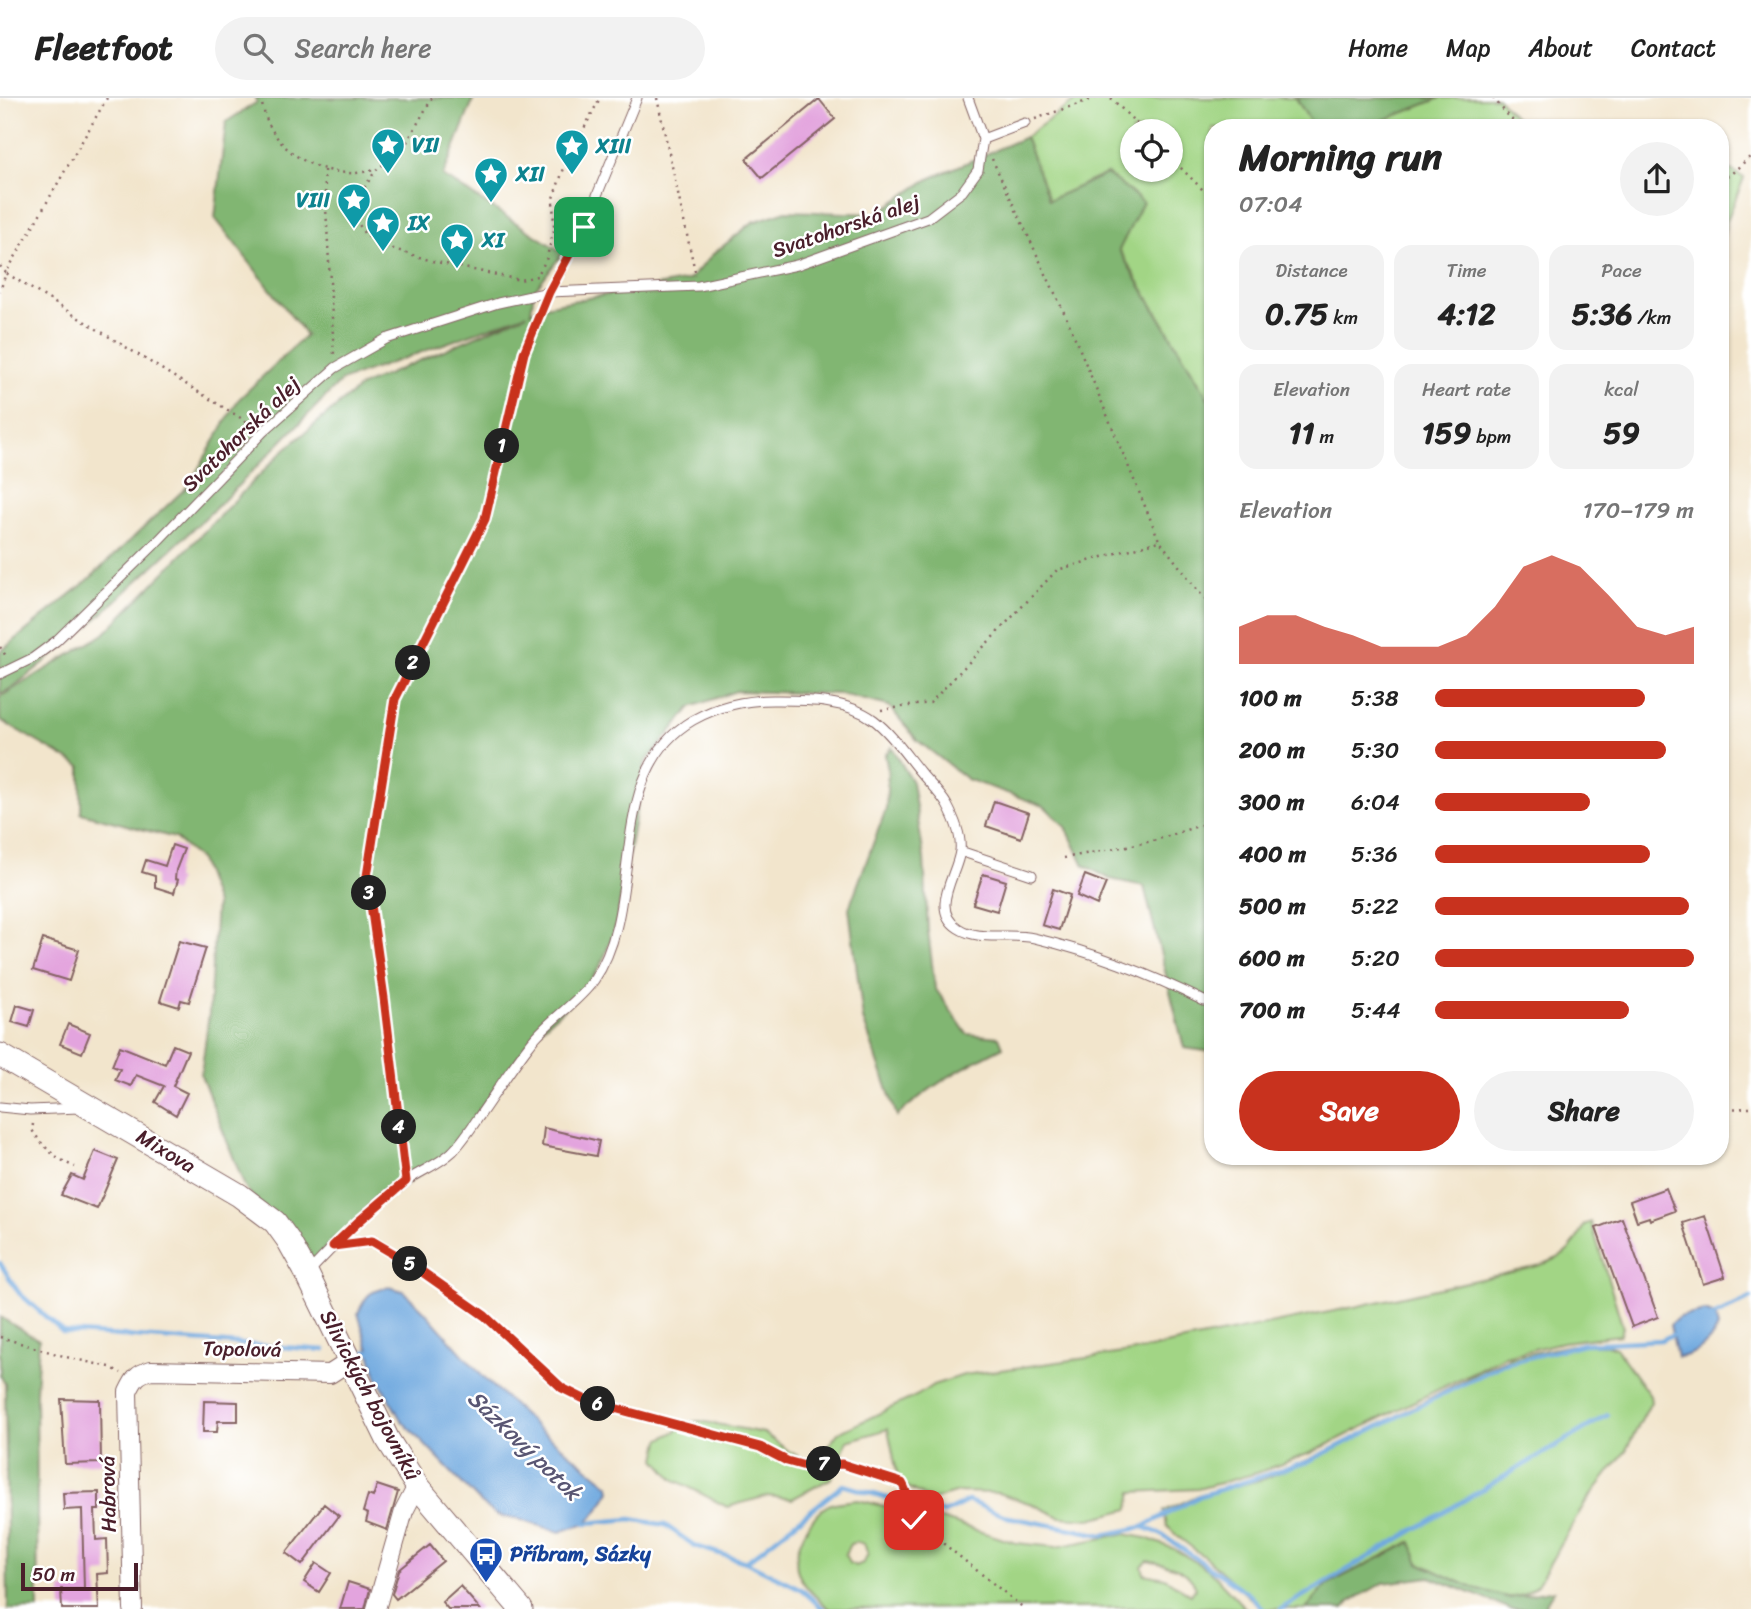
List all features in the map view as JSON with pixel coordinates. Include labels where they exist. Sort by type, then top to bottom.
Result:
[{"type":"street","name":"Mixova","points":[[0,1055],[91,1106],[259,1208],[275,1222],[307,1274]]},
{"type":"street","name":"Slivických bojovníků","points":[[307,1274],[388,1440],[417,1486],[521,1609]]},
{"type":"street","name":"Topolová","points":[[134,1380],[140,1373],[150,1370],[330,1374],[350,1360]]},
{"type":"street","name":"Habrová","points":[[133,1609],[128,1392],[134,1380]]},
{"type":"street","points":[[376,1609],[404,1511],[417,1486]]},
{"type":"lane","points":[[549,292],[584,227],[636,98]]},
{"type":"lane","points":[[968,98],[983,139],[1025,123]]},
{"type":"lane","name":"Svatohorská alej","points":[[0,674],[33,658],[56,641],[263,432],[335,368],[386,339],[498,303],[549,292],[699,286],[797,265],[928,218],[962,192],[978,170],[983,139]]},
{"type":"lane","points":[[307,1274],[358,1222],[406,1181],[441,1161],[455,1149],[531,1042],[579,998],[604,965],[617,927],[636,808],[646,771],[668,739],[686,724],[710,710],[735,703],[769,700],[825,702],[851,707],[873,719],[945,801],[957,827],[960,851],[946,892],[945,905],[948,917],[957,928],[988,936],[1031,937],[1157,977],[1204,1001]]},
{"type":"lane","points":[[960,851],[1032,875]]},
{"type":"lane","points":[[0,1107],[61,1110],[91,1106]]},
{"type":"path","points":[[0,290],[6,273],[107,98]]},
{"type":"path","points":[[261,98],[263,114],[277,141],[301,161],[324,170],[350,174],[376,170]]},
{"type":"path","points":[[432,98],[403,149],[376,170],[364,188],[357,204],[356,219],[365,235],[383,246],[432,261],[520,280],[537,276],[546,260],[554,230],[553,198],[566,163],[600,98]]},
{"type":"path","points":[[657,98],[699,286]]},
{"type":"path","points":[[1025,123],[1096,98]]},
{"type":"path","points":[[1111,98],[1132,119]]},
{"type":"path","points":[[1493,98],[1511,119]]},
{"type":"path","points":[[983,139],[1068,321],[1159,541],[1204,598]]},
{"type":"path","points":[[1729,175],[1751,156]]},
{"type":"path","points":[[324,170],[335,368]]},
{"type":"path","points":[[1183,170],[1204,191]]},
{"type":"path","points":[[0,266],[6,273],[263,432]]},
{"type":"path","points":[[406,1181],[367,876],[395,699],[485,519],[524,353],[549,292]]},
{"type":"path","points":[[875,710],[930,704],[1058,570],[1159,541]]},
{"type":"path","points":[[1064,858],[1153,841],[1204,824]]},
{"type":"path","points":[[1729,1109],[1751,1108]]},
{"type":"path","points":[[34,1110],[32,1130],[42,1146],[61,1161],[75,1167]]},
{"type":"path","points":[[333,1246],[372,1241],[411,1264],[485,1316],[562,1388],[588,1401],[760,1447],[787,1461],[805,1466],[842,1464],[902,1483],[908,1493],[914,1520],[1025,1609]]},
{"type":"path","points":[[0,1337],[110,1367],[134,1380]]},
{"type":"green space","points":[[256,98],[474,98],[443,176],[563,253],[534,291],[531,312],[544,306],[689,280],[712,255],[753,222],[786,211],[876,214],[927,180],[1025,137],[1049,200],[1107,174],[1143,202],[1119,250],[1204,391],[1204,1051],[1184,1048],[1144,886],[1110,879],[1084,865],[1066,827],[1044,806],[967,779],[917,740],[889,706],[840,694],[736,691],[691,707],[645,763],[615,929],[602,963],[583,992],[534,1035],[452,1151],[342,1231],[307,1266],[245,1187],[201,1075],[209,1013],[216,904],[200,860],[175,838],[81,813],[81,767],[0,720],[0,697],[104,634],[282,452],[361,386],[527,314],[341,381],[220,504],[80,634],[12,688],[0,694],[0,652],[87,581],[189,485],[238,400],[306,335],[215,218],[226,122],[257,102]]},
{"type":"green space","points":[[1079,98],[1296,98],[1309,119],[1204,119],[1204,391],[1119,249],[1107,174],[1049,200],[1025,137]]},
{"type":"green space","points":[[1296,98],[1440,98],[1387,119],[1309,119]]},
{"type":"green space","points":[[1440,98],[1498,98],[1517,119],[1387,119]]},
{"type":"green space","points":[[1729,170],[1744,178],[1729,216]]},
{"type":"green space","points":[[892,747],[912,782],[924,858],[928,931],[935,988],[967,1034],[999,1037],[1003,1047],[948,1077],[897,1116],[863,1019],[849,908],[886,809],[888,770],[885,755]]},
{"type":"green space","points":[[1591,1222],[1623,1328],[1620,1335],[1563,1342],[1505,1356],[1313,1452],[1257,1473],[1198,1489],[1132,1492],[1129,1509],[1090,1519],[1060,1517],[998,1493],[958,1492],[932,1500],[899,1483],[888,1429],[847,1441],[832,1478],[792,1499],[767,1496],[727,1507],[673,1479],[656,1459],[660,1440],[692,1422],[700,1421],[764,1433],[814,1465],[838,1433],[918,1395],[933,1385],[964,1375],[1130,1352],[1530,1268],[1564,1254],[1584,1225]]},
{"type":"green space","points":[[0,1317],[39,1340],[36,1392],[38,1609],[8,1609],[5,1384],[0,1375]]},
{"type":"green space","points":[[1571,1345],[1607,1345],[1616,1348],[1650,1396],[1651,1402],[1625,1452],[1585,1503],[1537,1585],[1523,1595],[1503,1597],[1452,1579],[1419,1563],[1410,1542],[1326,1585],[1306,1609],[1265,1609],[1167,1526],[1164,1511],[1199,1495],[1264,1479],[1340,1446],[1482,1370],[1512,1357]]},
{"type":"green space","points":[[858,1500],[944,1520],[1016,1543],[1056,1547],[1124,1534],[1146,1538],[1174,1549],[1209,1570],[1246,1609],[829,1609],[803,1583],[796,1563],[797,1554],[804,1533],[824,1508],[834,1503]],"holes":[[[850,1544],[864,1544],[868,1554],[863,1563],[856,1566],[849,1563],[845,1554]],[[1148,1561],[1182,1571],[1196,1587],[1191,1595],[1165,1578],[1144,1574],[1142,1566]]]},
{"type":"green space","points":[[1411,1542],[1419,1563],[1468,1586],[1510,1598],[1554,1590],[1543,1609],[1511,1609],[1430,1577],[1383,1583],[1350,1602],[1344,1609],[1306,1609],[1326,1585]]},
{"type":"water","points":[[389,1287],[403,1291],[483,1377],[538,1428],[609,1485],[610,1491],[597,1512],[586,1523],[560,1532],[496,1515],[479,1501],[401,1420],[377,1377],[358,1313],[369,1295]]},
{"type":"water","points":[[1705,1311],[1715,1315],[1718,1327],[1715,1333],[1696,1351],[1677,1357],[1670,1325],[1679,1317]]},
{"type":"building","points":[[819,99],[835,119],[762,178],[746,159]]},
{"type":"building","points":[[994,801],[1029,813],[1021,838],[986,826]]},
{"type":"building","points":[[172,845],[184,849],[176,870],[175,879],[178,880],[174,893],[155,887],[155,876],[142,872],[146,860],[165,866]]},
{"type":"building","points":[[983,874],[1006,881],[997,911],[973,904]]},
{"type":"building","points":[[1085,875],[1106,883],[1097,905],[1077,896]]},
{"type":"building","points":[[1053,889],[1070,895],[1059,930],[1042,925]]},
{"type":"building","points":[[43,939],[79,950],[69,981],[33,970]]},
{"type":"building","points":[[179,941],[206,948],[189,1002],[181,1000],[179,1007],[160,1001]]},
{"type":"building","points":[[17,1005],[34,1010],[29,1027],[12,1022]]},
{"type":"building","points":[[68,1024],[90,1033],[82,1053],[60,1044]]},
{"type":"building","points":[[173,1045],[188,1051],[173,1086],[187,1093],[176,1115],[155,1102],[164,1086],[136,1075],[131,1086],[115,1080],[120,1069],[112,1066],[120,1046],[165,1064]]},
{"type":"building","points":[[544,1128],[599,1141],[596,1156],[542,1146]]},
{"type":"building","points":[[95,1151],[118,1160],[97,1209],[61,1195],[72,1175],[83,1180]]},
{"type":"building","points":[[1666,1188],[1675,1211],[1650,1220],[1649,1217],[1637,1221],[1630,1201]]},
{"type":"building","points":[[1705,1216],[1725,1277],[1703,1284],[1683,1223]]},
{"type":"building","points":[[1622,1218],[1658,1317],[1632,1327],[1596,1228]]},
{"type":"building","points":[[61,1399],[100,1400],[101,1463],[65,1464]]},
{"type":"building","points":[[204,1401],[238,1402],[238,1421],[218,1421],[217,1432],[203,1432]]},
{"type":"building","points":[[377,1485],[398,1492],[387,1530],[366,1522],[368,1514],[363,1512],[368,1495],[373,1497]]},
{"type":"building","points":[[99,1492],[99,1510],[95,1510],[96,1540],[107,1539],[108,1573],[97,1574],[99,1609],[62,1609],[61,1589],[84,1589],[82,1509],[64,1510],[63,1493]]},
{"type":"building","points":[[324,1504],[339,1516],[302,1565],[286,1553]]},
{"type":"building","points":[[430,1545],[443,1561],[396,1599],[392,1594],[399,1570]]},
{"type":"building","points":[[316,1563],[331,1573],[319,1592],[304,1582]]},
{"type":"building","points":[[348,1582],[370,1589],[365,1609],[340,1609]]},
{"type":"building","points":[[460,1586],[480,1609],[448,1609],[442,1602]]},
{"type":"waterway","name":"Sázkový potok","points":[[0,1263],[19,1293],[63,1332],[325,1350]]},
{"type":"waterway","points":[[1711,1317],[1751,1298]]},
{"type":"waterway","points":[[917,1506],[944,1513],[968,1501],[1008,1517],[1103,1535],[1143,1527],[1200,1496],[1307,1462],[1503,1364],[1583,1344],[1661,1340],[1674,1334]]},
{"type":"waterway","name":"Sázkový potok","points":[[362,1352],[373,1352]]},
{"type":"waterway","points":[[1281,1609],[1608,1415]]},
{"type":"waterway","points":[[746,1562],[843,1485],[901,1502]]},
{"type":"waterway","name":"Sázkový potok","points":[[583,1521],[586,1523],[631,1519],[665,1525],[695,1546],[746,1562],[801,1589],[823,1609]]},
{"type":"waterway","points":[[1143,1527],[1159,1533],[1249,1594],[1263,1609]]},
{"type":"place","name":"VII","points":[[388,175]]},
{"type":"place","name":"XIII","points":[[572,176]]},
{"type":"place","name":"XII","points":[[491,204]]},
{"type":"place","name":"VIII","points":[[354,230]]},
{"type":"place","name":"IX","points":[[383,253]]},
{"type":"place","name":"XI","points":[[457,270]]},
{"type":"place","name":"Příbram, Sázky","points":[[486,1584]]},
{"type":"route","points":[[584,227],[549,292],[524,353],[485,519],[395,699],[367,876],[406,1181],[333,1246],[372,1241],[411,1264],[485,1316],[562,1388],[588,1401],[760,1447],[787,1461],[805,1466],[842,1464],[891,1478],[902,1483],[908,1493],[914,1520]]}]
